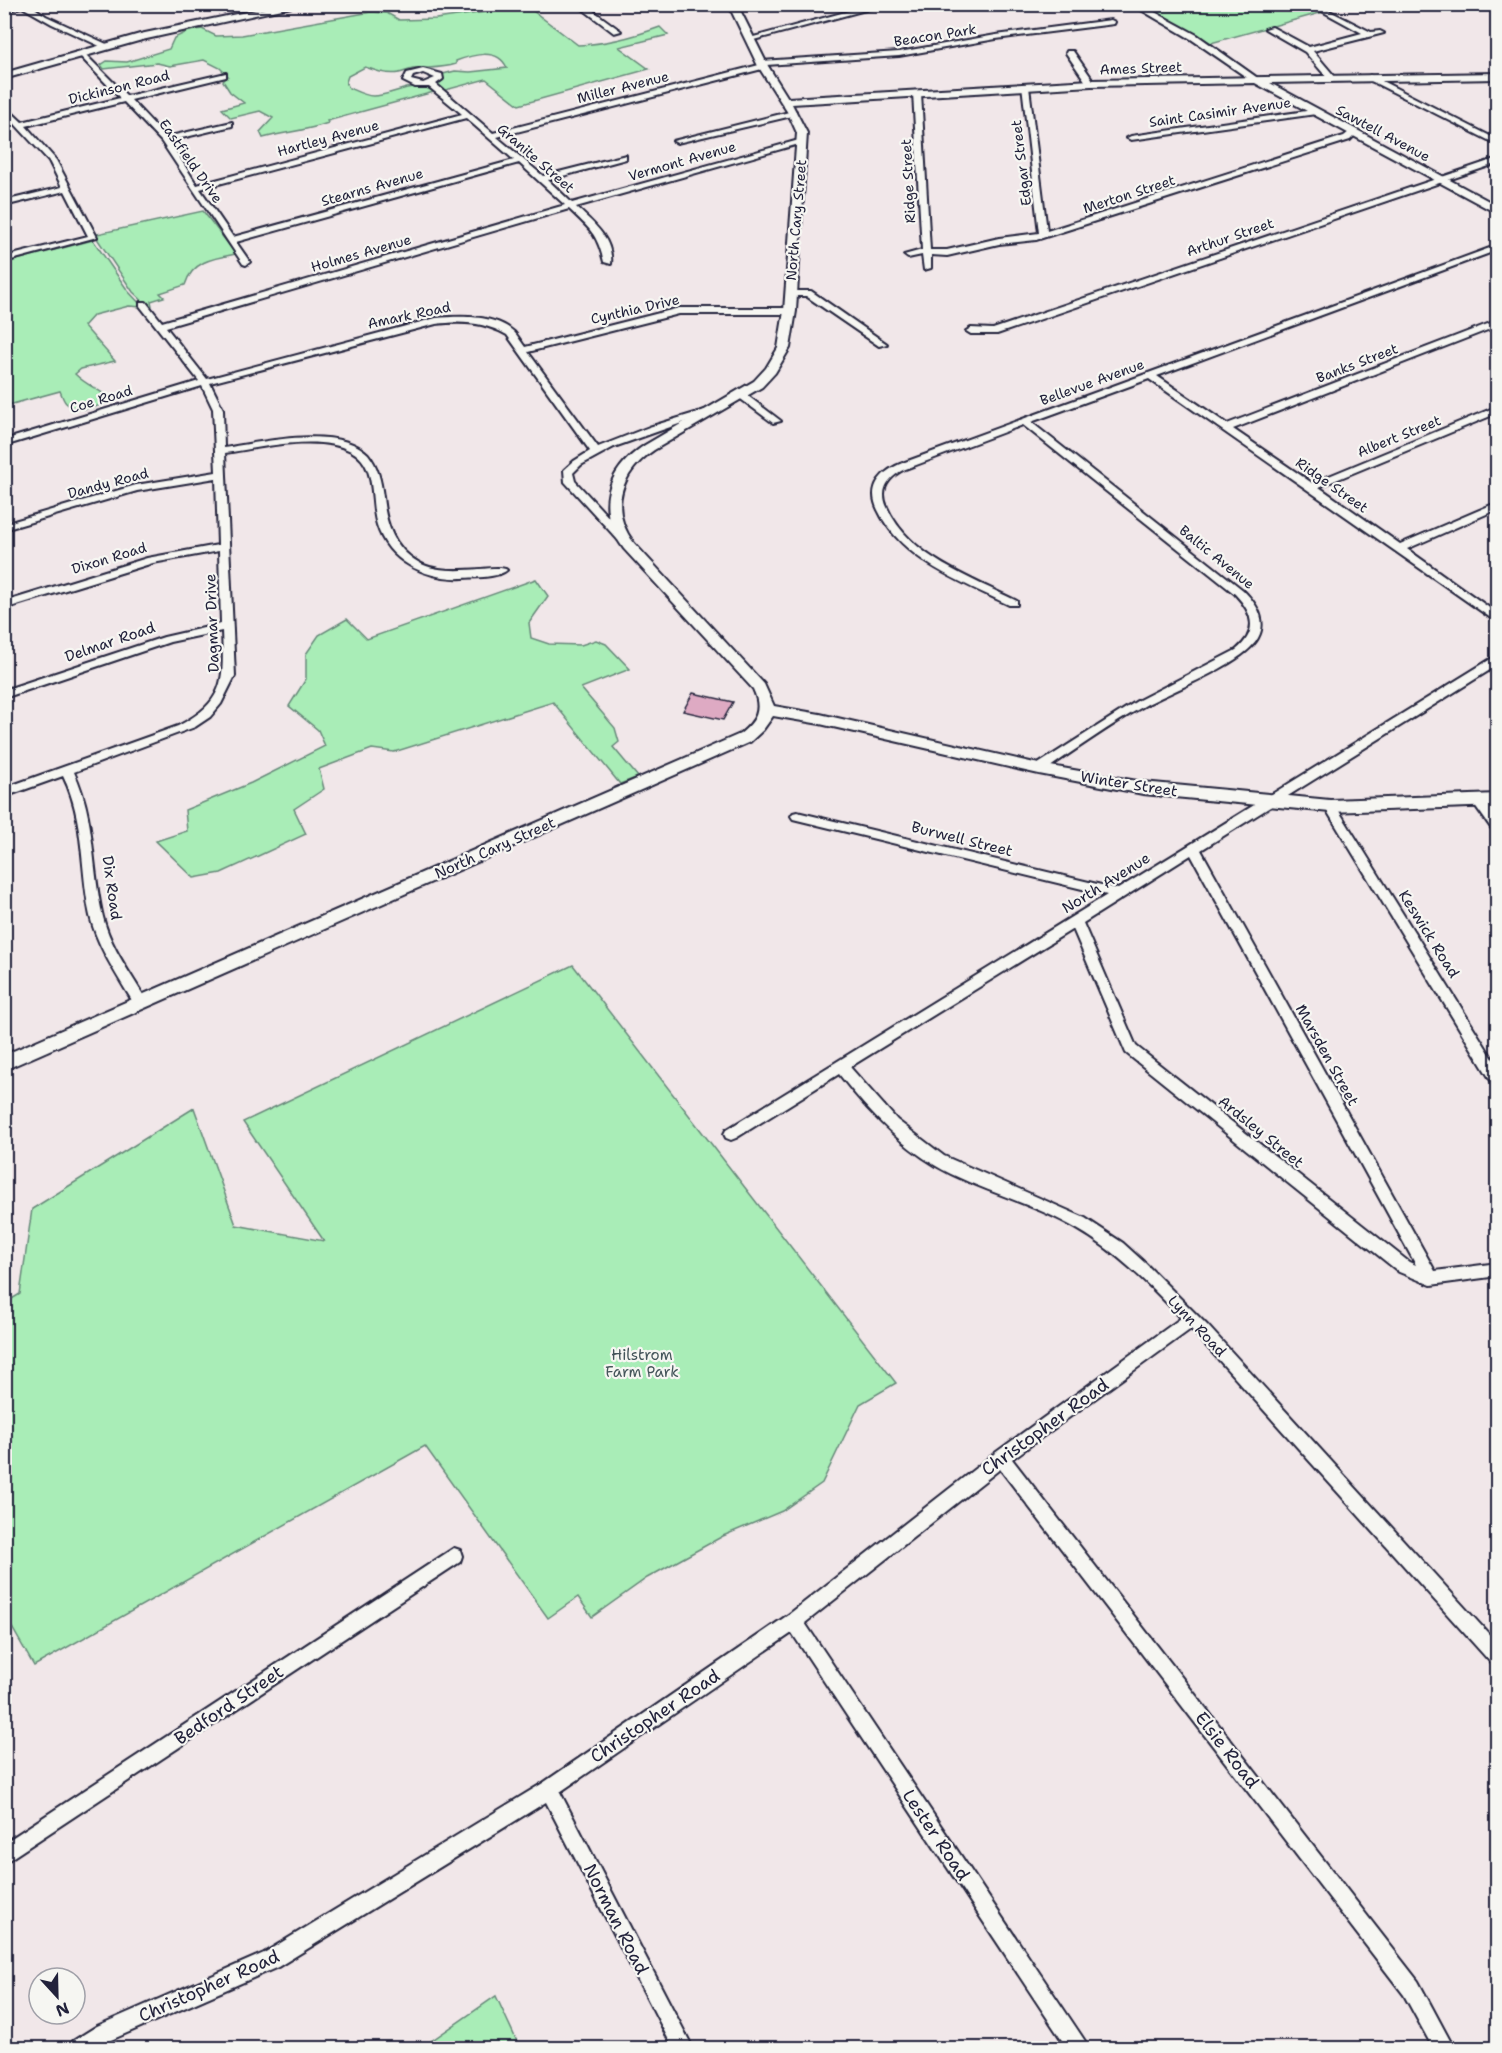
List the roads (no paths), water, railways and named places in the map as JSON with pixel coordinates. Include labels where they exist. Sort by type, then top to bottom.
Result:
[{"type":"street","points":[[4,76],[176,29],[301,4]]},
{"type":"street","points":[[579,4],[617,31]]},
{"type":"street","name":"North Cary Street","points":[[622,538],[614,518],[614,506],[616,488],[624,469],[643,452],[705,413],[758,384],[771,370],[784,348],[790,311],[802,133],[794,113],[762,64],[732,4]]},
{"type":"street","points":[[750,39],[885,4]]},
{"type":"street","points":[[1134,4],[1194,37],[1255,79]]},
{"type":"street","points":[[4,9],[25,5],[45,20],[79,32],[107,46]]},
{"type":"street","points":[[1312,5],[1369,34]]},
{"type":"street","name":"Beacon Park","points":[[762,64],[899,54],[996,37],[1111,22]]},
{"type":"street","points":[[1269,29],[1308,50],[1332,78]]},
{"type":"street","points":[[1308,50],[1380,33]]},
{"type":"street","points":[[1070,53],[1091,83]]},
{"type":"street","name":"Eastfield Drive","points":[[83,54],[164,140],[246,262]]},
{"type":"street","name":"Miller Avenue","points":[[490,136],[762,64]]},
{"type":"street","name":"Dickinson Road","points":[[21,125],[223,75]]},
{"type":"street","name":"Ames Street","points":[[786,101],[1091,83],[1497,76]]},
{"type":"street","points":[[1370,77],[1497,143]]},
{"type":"street","name":"Sawtell Avenue","points":[[1255,79],[1352,134],[1497,211]]},
{"type":"street","name":"Granite Street","points":[[431,84],[542,179],[596,230],[607,252],[608,262]]},
{"type":"street","name":"Edgar Street","points":[[1025,87],[1043,235]]},
{"type":"street","name":"Ridge Street","points":[[917,93],[927,268]]},
{"type":"street","points":[[4,107],[52,160],[93,237],[4,260]]},
{"type":"street","name":"Saint Casimir Avenue","points":[[1131,138],[1313,112]]},
{"type":"street","points":[[677,141],[794,113]]},
{"type":"street","name":"Hartley Avenue","points":[[195,188],[467,115]]},
{"type":"street","points":[[164,140],[229,124]]},
{"type":"street","name":"Merton Street","points":[[908,255],[925,252],[947,253],[973,246],[1043,235],[1336,142],[1352,134]]},
{"type":"street","name":"Vermont Avenue","points":[[570,206],[802,142]]},
{"type":"street","points":[[542,179],[623,157]]},
{"type":"street","name":"Stearns Avenue","points":[[232,240],[518,160]]},
{"type":"street","name":"Arthur Street","points":[[971,331],[994,332],[1497,160]]},
{"type":"street","points":[[4,204],[68,188]]},
{"type":"street","name":"Holmes Avenue","points":[[160,326],[570,206]]},
{"type":"street","name":"Bellevue Avenue","points":[[1013,603],[920,553],[908,544],[885,519],[878,500],[879,488],[884,479],[898,469],[1024,421],[1497,247]]},
{"type":"street","points":[[790,294],[808,293],[882,344]]},
{"type":"street","name":"Dagmar Drive","points":[[4,793],[182,729],[210,712],[219,701],[229,676],[218,409],[205,381],[143,304]]},
{"type":"street","name":"Cynthia Drive","points":[[525,350],[680,311],[790,311]]},
{"type":"street","name":"Amark Road","points":[[205,381],[410,327],[460,318],[494,323],[510,333],[525,350],[596,452]]},
{"type":"street","name":"Banks Street","points":[[1226,428],[1497,323]]},
{"type":"street","name":"Ridge Street","points":[[1150,375],[1399,548],[1497,620]]},
{"type":"street","name":"Coe Road","points":[[4,443],[205,381]]},
{"type":"street","points":[[741,395],[776,421]]},
{"type":"street","name":"Albert Street","points":[[1311,487],[1497,409]]},
{"type":"street","name":"North Cary Street","points":[[4,1063],[745,738],[756,729],[767,710],[766,699],[759,687],[570,482],[568,472],[574,464],[596,452],[705,413]]},
{"type":"street","name":"Baltic Avenue","points":[[1024,421],[1239,592],[1250,603],[1256,616],[1254,637],[1237,654],[1128,710],[1040,769]]},
{"type":"street","points":[[221,451],[309,441],[328,442],[354,449],[369,462],[374,474],[382,526],[386,535],[407,560],[418,568],[435,574],[457,577],[502,570]]},
{"type":"street","name":"Dandy Road","points":[[4,527],[135,488],[222,474]]},
{"type":"street","points":[[1399,548],[1497,505]]},
{"type":"street","name":"Dixon Road","points":[[4,606],[151,560],[225,546]]},
{"type":"street","name":"Delmar Road","points":[[4,694],[168,639],[228,626]]},
{"type":"street","name":"North Avenue","points":[[731,1134],[1497,660]]},
{"type":"street","name":"Winter Street","points":[[767,710],[820,719],[1040,769],[1143,788],[1330,806],[1497,800]]},
{"type":"street","name":"Dix Road","points":[[67,771],[84,812],[93,894],[104,937],[141,1003]]},
{"type":"street","points":[[1478,801],[1497,829]]},
{"type":"street","name":"Keswick Road","points":[[1330,806],[1497,1080]]},
{"type":"street","name":"Burwell Street","points":[[796,816],[1120,894]]},
{"type":"street","name":"Marsden Street","points":[[1194,849],[1431,1278]]},
{"type":"street","name":"Ardsley Street","points":[[1076,921],[1131,1049],[1404,1267],[1431,1278]]},
{"type":"street","name":"Lynn Road","points":[[841,1066],[883,1114],[920,1146],[952,1168],[1039,1203],[1089,1229],[1116,1247],[1150,1276],[1497,1658]]},
{"type":"street","points":[[1431,1278],[1497,1269]]},
{"type":"street","name":"Christopher Road","points":[[80,2049],[104,2033],[271,1960],[549,1789],[794,1621],[1001,1458],[1191,1320]]},
{"type":"street","name":"Elsie Road","points":[[1001,1458],[1411,1988],[1444,2049]]},
{"type":"street","name":"Bedford Street","points":[[4,1854],[454,1556]]},
{"type":"street","name":"Lester Road","points":[[794,1621],[1078,2049]]},
{"type":"street","name":"Norman Road","points":[[549,1789],[683,2049]]},
{"type":"park label","name":"Hilstrom Farm Park","points":[[642,1364]]}]
